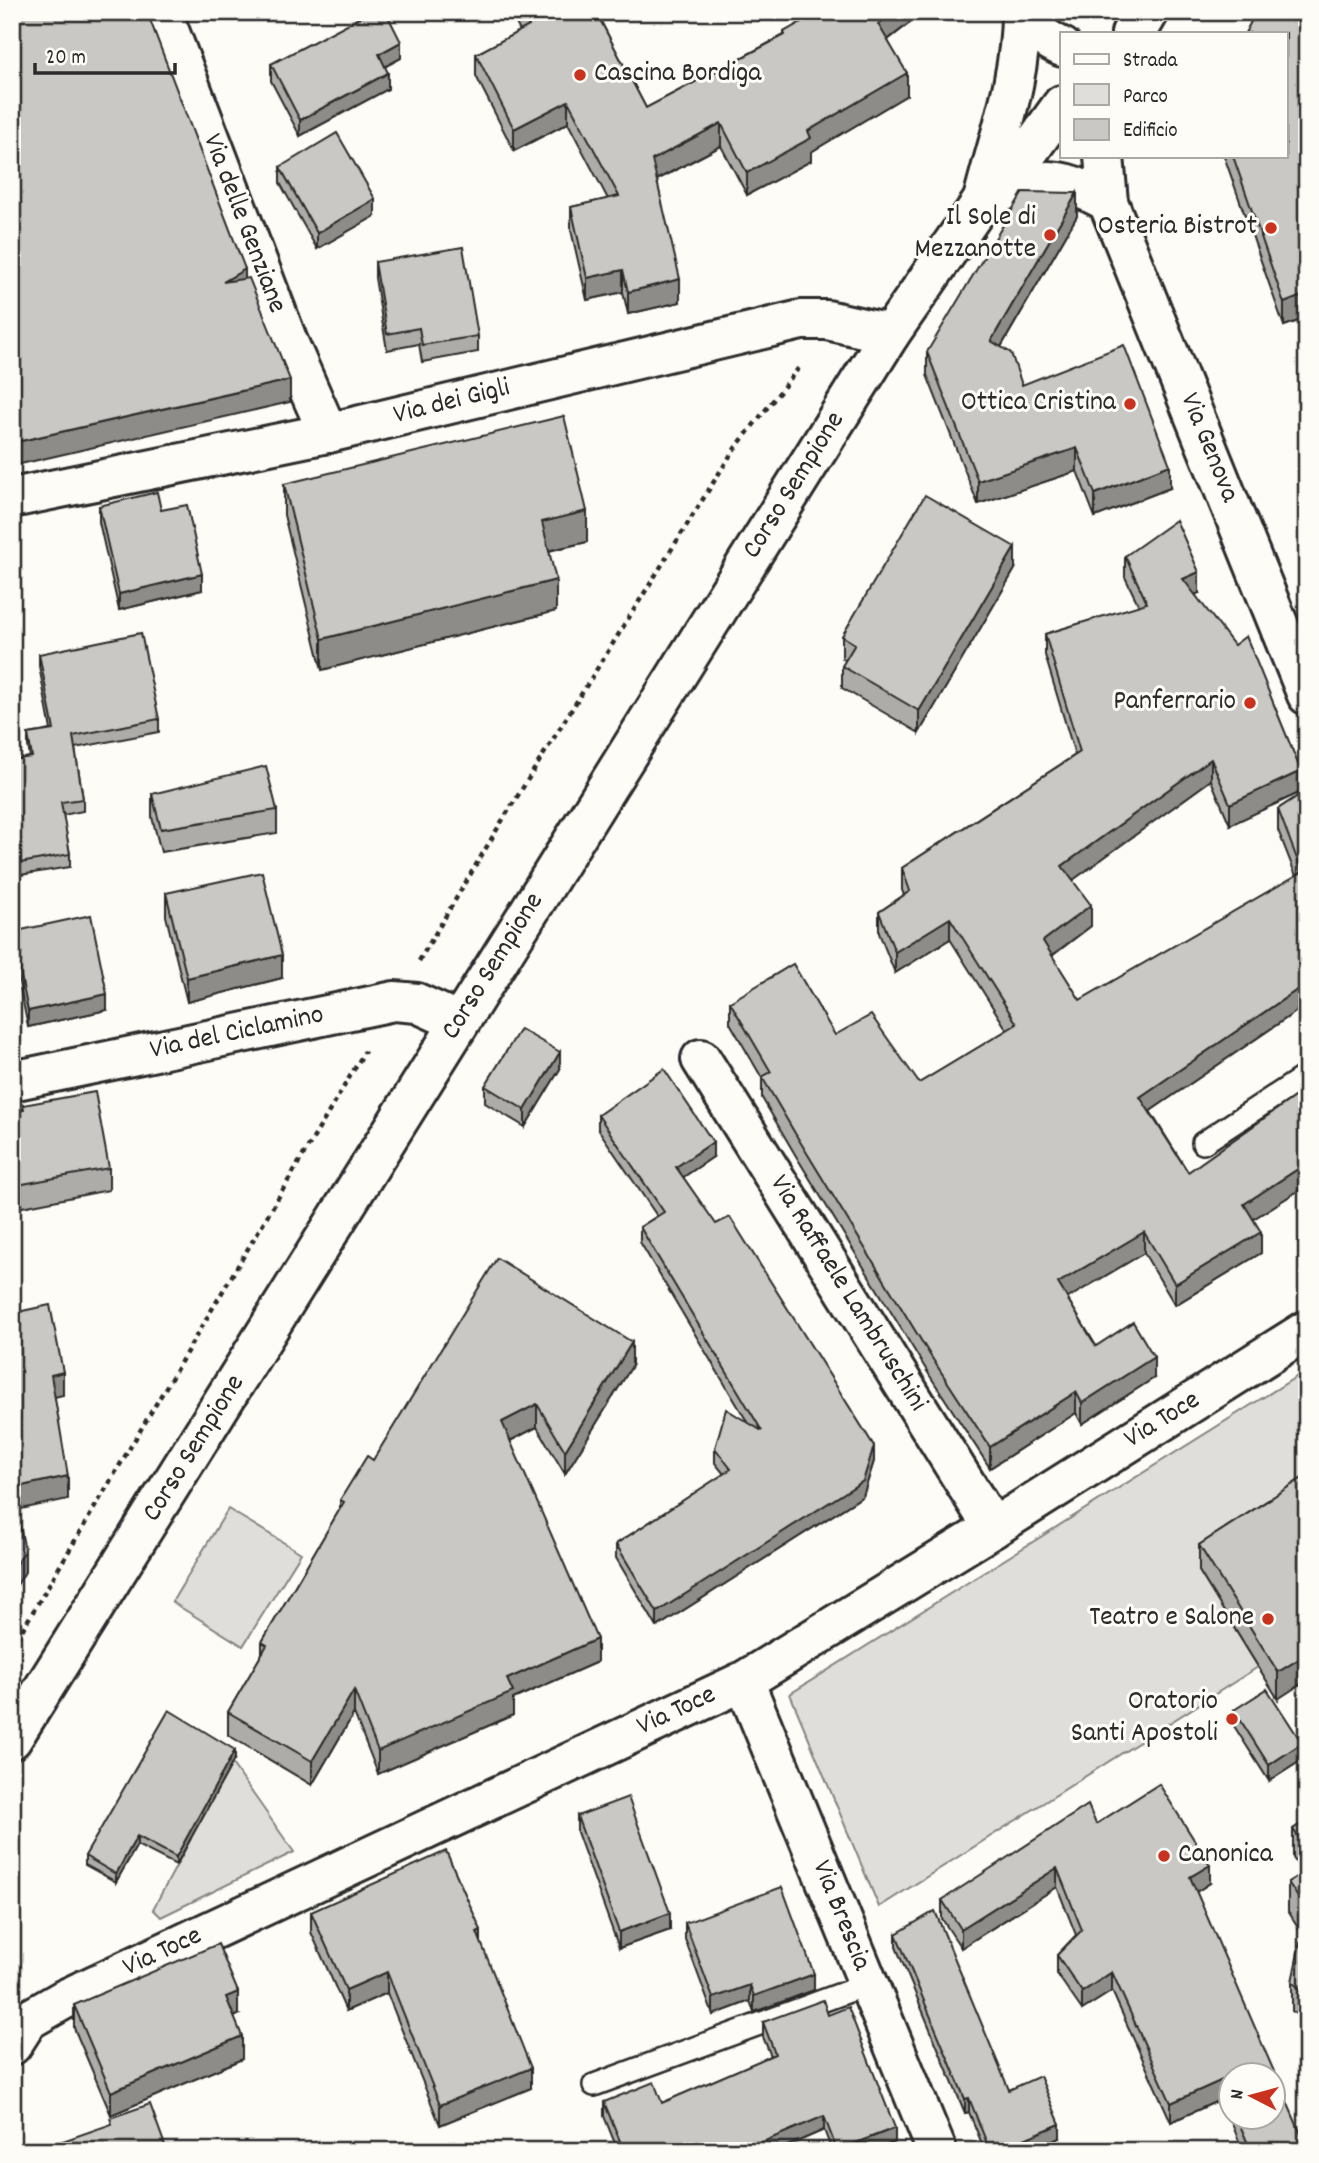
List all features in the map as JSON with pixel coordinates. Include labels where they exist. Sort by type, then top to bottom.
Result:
[{"type":"street","name":"Via delle Genziane","points":[[162,12],[288,342],[328,433]]},
{"type":"street","name":"Corso Sempione","points":[[1021,12],[1038,32],[1060,46]]},
{"type":"street","name":"Corso Sempione","points":[[983,200],[1016,75],[1021,45],[1021,12]]},
{"type":"street","points":[[1132,32],[1142,24],[1149,12]]},
{"type":"street","name":"Corso Sempione","points":[[12,1739],[890,334],[983,200],[1019,165],[1060,108]]},
{"type":"street","name":"Via Genova","points":[[1104,158],[1108,202],[1307,695]]},
{"type":"street","points":[[983,200],[1008,188],[1044,180],[1062,181],[1083,188],[1108,202]]},
{"type":"street","name":"Via dei Gigli","points":[[12,498],[328,433],[801,320],[827,320],[890,334]]},
{"type":"street","name":"Via del Ciclamino","points":[[12,1081],[394,1002],[417,1003],[459,1022]]},
{"type":"street","name":"Via Raffaele Lambruschini","points":[[701,1059],[993,1528]]},
{"type":"street","name":"Via Toce","points":[[18,2025],[81,1991],[744,1681],[993,1528],[1307,1329]]},
{"type":"street","name":"Via Brescia","points":[[744,1681],[937,2151]]},
{"type":"lane","points":[[1203,1143],[1307,1075]]},
{"type":"lane","points":[[594,2085],[868,1984]]},
{"type":"path","points":[[413,971],[502,821],[733,451],[802,363]]},
{"type":"path","points":[[12,1647],[369,1045]]},
{"type":"green space","points":[[1307,1370],[1307,1502],[1199,1571],[1258,1667],[879,1907],[790,1694]]},
{"type":"green space","points":[[228,1509],[301,1553],[243,1646],[172,1602]]},
{"type":"green space","points":[[221,1748],[294,1852],[161,1917],[153,1909],[191,1839],[185,1836],[223,1780]]},
{"type":"building","points":[[12,12],[147,12],[245,269],[223,282],[249,278],[290,380],[12,443]]},
{"type":"building","points":[[370,12],[386,12],[401,42],[379,54],[388,73],[300,120],[271,64]]},
{"type":"building","points":[[522,12],[596,12],[646,108],[785,35],[784,32],[810,17],[807,12],[894,12],[878,24],[907,73],[808,131],[811,138],[747,173],[721,123],[652,160],[680,279],[628,292],[623,270],[587,278],[571,207],[619,196],[568,101],[514,129],[476,54],[529,26]]},
{"type":"building","points":[[1256,12],[1307,12],[1307,294],[1284,303],[1234,158],[1288,158],[1288,32],[1246,32]]},
{"type":"building","points":[[337,133],[375,199],[317,233],[280,167]]},
{"type":"building","points":[[1023,192],[1077,193],[991,341],[1011,353],[1022,385],[1124,345],[1170,465],[1095,494],[1077,448],[978,481],[927,352]]},
{"type":"building","points":[[463,247],[478,336],[422,345],[419,328],[387,334],[375,262]]},
{"type":"building","points":[[564,416],[587,511],[542,522],[556,580],[322,639],[284,484]]},
{"type":"building","points":[[157,492],[161,510],[187,505],[202,574],[119,594],[99,506]]},
{"type":"building","points":[[925,495],[1015,547],[919,711],[842,666],[855,644],[842,636]]},
{"type":"building","points":[[1176,520],[1199,572],[1183,579],[1234,645],[1246,636],[1301,771],[1230,804],[1211,759],[1062,866],[1091,905],[1043,941],[1080,1000],[1302,872],[1278,809],[1307,790],[1307,983],[1140,1097],[1188,1172],[1307,1088],[1307,1163],[1244,1204],[1261,1232],[1175,1284],[1144,1232],[1058,1283],[1096,1346],[1133,1322],[1154,1357],[1082,1403],[1076,1392],[990,1447],[930,1355],[762,1077],[771,1072],[730,1002],[793,964],[835,1035],[871,1015],[919,1083],[1017,1024],[950,918],[895,952],[879,912],[910,891],[902,868],[1080,752],[1045,634],[1147,603],[1125,556]]},
{"type":"building","points":[[141,633],[159,719],[73,736],[83,799],[61,802],[70,854],[20,863],[18,846],[12,847],[12,760],[32,757],[28,734],[54,730],[39,654]]},
{"type":"building","points":[[266,766],[277,810],[161,829],[152,794]]},
{"type":"building","points":[[262,872],[282,955],[187,978],[166,893]]},
{"type":"building","points":[[91,915],[107,994],[28,1011],[12,932]]},
{"type":"building","points":[[520,1029],[560,1052],[525,1110],[485,1086]]},
{"type":"building","points":[[664,1069],[713,1142],[676,1167],[716,1224],[730,1217],[874,1446],[863,1481],[657,1612],[616,1544],[731,1469],[715,1448],[726,1409],[762,1431],[640,1227],[664,1212],[598,1115]]},
{"type":"building","points":[[95,1092],[109,1168],[12,1186],[12,1112],[24,1110],[23,1105]]},
{"type":"building","points":[[497,1258],[632,1342],[565,1451],[537,1404],[502,1422],[597,1639],[507,1679],[513,1692],[378,1751],[354,1690],[312,1761],[228,1712],[267,1645],[262,1642],[344,1502],[340,1500],[367,1456],[373,1460]]},
{"type":"building","points":[[50,1305],[63,1372],[51,1375],[68,1476],[12,1488],[12,1309],[13,1313]]},
{"type":"building","name":"Teatro e Salone","points":[[1307,1475],[1307,1654],[1278,1672],[1199,1545]]},
{"type":"building","points":[[12,1489],[25,1550],[12,1570]]},
{"type":"building","points":[[1267,1689],[1302,1743],[1269,1765],[1234,1710]]},
{"type":"building","points":[[169,1710],[235,1750],[176,1857],[137,1836],[116,1874],[85,1856]]},
{"type":"building","points":[[1159,1784],[1210,1865],[1190,1877],[1270,2062],[1218,2062],[1218,2082],[1171,2103],[1112,1972],[1082,1992],[1057,1955],[1082,1930],[1057,1868],[961,1929],[942,1900],[1088,1805],[1096,1824]]},
{"type":"building","points":[[628,1797],[670,1913],[619,1932],[577,1816]]},
{"type":"building","points":[[1307,1820],[1307,1850],[1293,1829]]},
{"type":"building","points":[[446,1851],[481,1930],[477,1932],[531,2068],[440,2105],[387,1972],[346,1990],[311,1912]]},
{"type":"building","points":[[1307,1870],[1307,1911],[1288,1882]]},
{"type":"building","points":[[782,1887],[814,1974],[754,1996],[750,1985],[713,1998],[685,1923]]},
{"type":"building","points":[[935,1911],[1009,2090],[1040,2076],[1060,2124],[1024,2139],[1029,2151],[990,2151],[969,2098],[965,2099],[896,1934]]},
{"type":"building","points":[[1307,1936],[1307,1994],[1292,1982],[1300,1943]]},
{"type":"building","points":[[218,1944],[238,1992],[226,1997],[242,2036],[111,2092],[74,2005]]},
{"type":"building","points":[[823,2000],[828,2015],[848,2007],[895,2128],[837,2150],[824,2116],[741,2151],[699,2151],[696,2143],[676,2151],[624,2151],[604,2102],[654,2082],[662,2103],[775,2054],[763,2022]]},
{"type":"building","points":[[150,2104],[167,2151],[34,2151],[112,2124],[110,2118]]},
{"type":"building","points":[[1288,2104],[1307,2151],[1251,2151],[1243,2132],[1288,2132]]},
{"type":"place","name":"Cascina Bordiga","points":[[580,75]]},
{"type":"place","name":"Osteria Bistrot","points":[[1271,228]]},
{"type":"place","name":"Il Sole di Mezzanotte","points":[[1050,235]]},
{"type":"place","name":"Ottica Cristina","points":[[1130,404]]},
{"type":"place","name":"Panferrario","points":[[1250,703]]},
{"type":"place","name":"Teatro e Salone","points":[[1268,1619]]},
{"type":"place","name":"Oratorio Santi Apostoli","points":[[1232,1719]]},
{"type":"place","name":"Canonica","points":[[1164,1856]]}]
